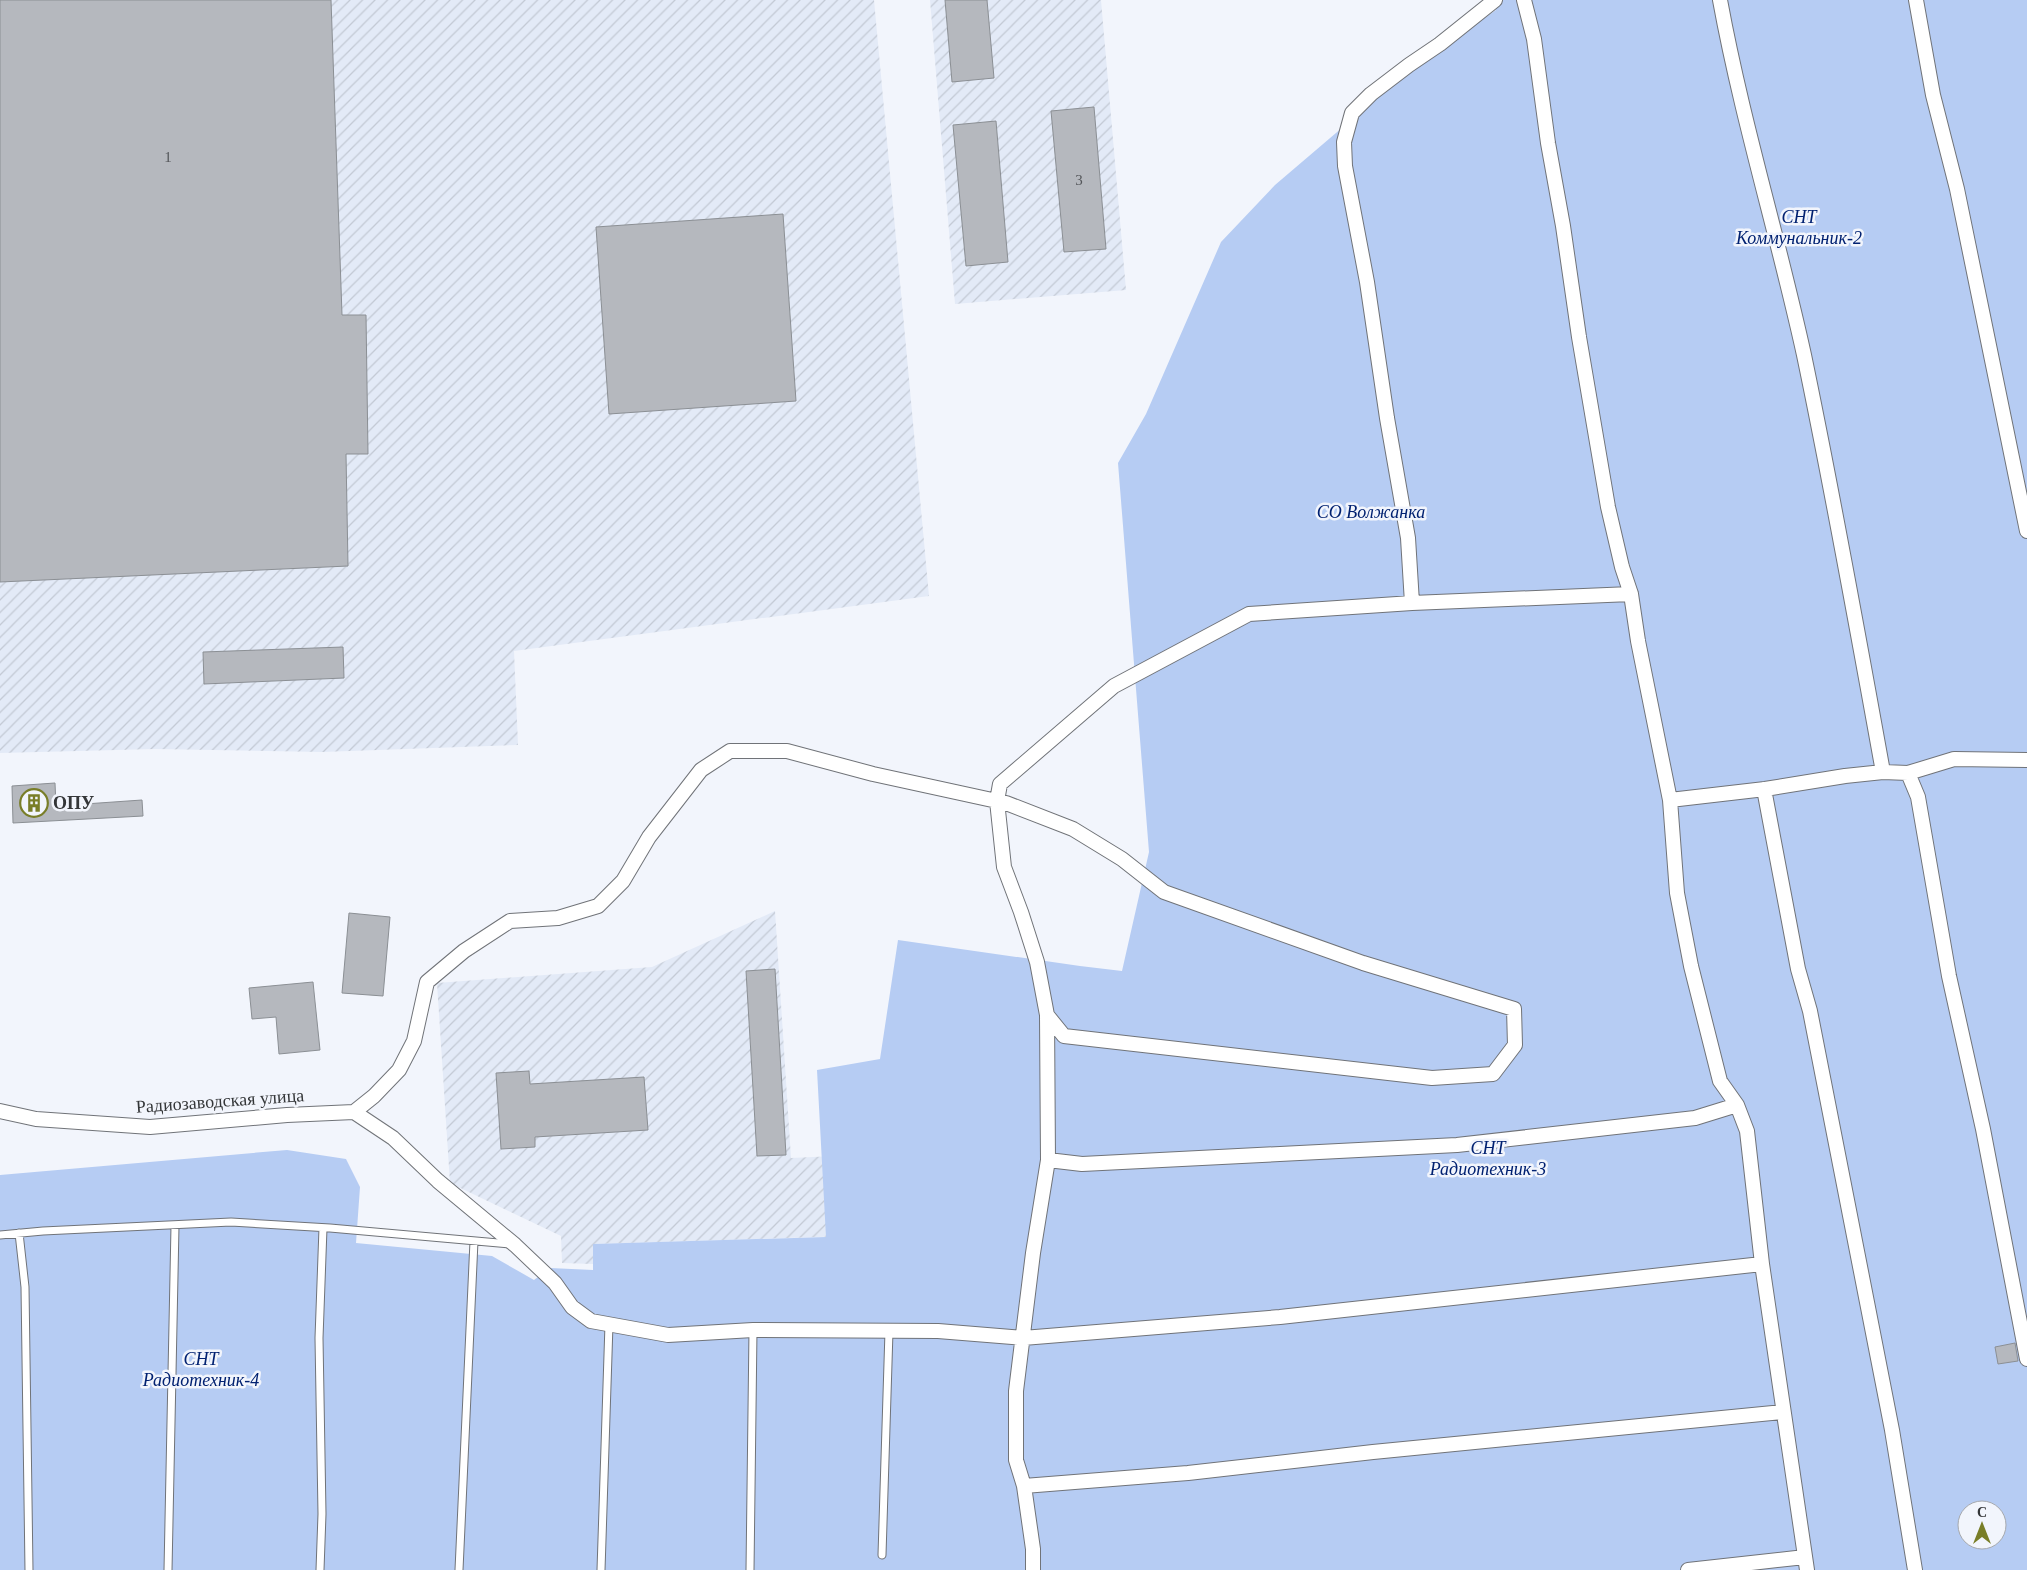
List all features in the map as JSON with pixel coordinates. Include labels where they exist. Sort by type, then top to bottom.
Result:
[{"type":"street","points":[[1412,603],[1408,538],[1387,418],[1367,282],[1345,166],[1344,142],[1352,113],[1371,94],[1408,65],[1440,44],[1495,0]]},
{"type":"street","points":[[1524,0],[1534,39],[1548,143],[1608,507],[1622,567],[1631,594],[1638,641],[1670,800],[1677,893],[1691,966],[1720,1081],[1736,1105],[1747,1131],[1762,1264],[1806,1564],[1688,1570]]},
{"type":"street","points":[[1720,0],[1739,97],[1803,354],[1844,553],[1883,772]]},
{"type":"street","points":[[1916,0],[1932,95],[1956,189],[2027,531]]},
{"type":"street","points":[[1033,1570],[1033,1549],[1024,1486],[1016,1460],[1016,1391],[1033,1253],[1048,1160],[1047,1015],[1037,962],[1004,867],[997,801],[1000,784],[1114,686],[1249,614],[1412,603],[1631,594]]},
{"type":"street","points":[[1047,1015],[1064,1036],[1432,1078],[1493,1074],[1515,1045],[1514,1008],[1364,962],[1164,892],[1122,859],[1073,829],[997,801],[873,774],[787,751],[730,751],[701,770],[649,837],[623,881],[598,906],[558,918],[510,921],[464,951],[427,982],[414,1041],[399,1070],[374,1096],[354,1112],[393,1138],[438,1181],[515,1245],[555,1283],[572,1307],[591,1321],[668,1335],[753,1330],[938,1331],[1022,1338],[1280,1317],[1762,1264]]},
{"type":"street","points":[[1670,800],[1764,789],[1845,776],[1883,772],[1908,773],[1954,759],[2027,760]]},
{"type":"street","points":[[1908,773],[1918,797],[1949,976],[1983,1128],[2027,1359]]},
{"type":"street","points":[[1764,789],[1796,960],[1810,1011],[1892,1430],[1915,1570]]},
{"type":"street","points":[[1048,1160],[1082,1164],[1457,1145],[1695,1118],[1736,1105]]},
{"type":"street","name":"Радиозаводская улица","points":[[0,1111],[36,1119],[150,1127],[287,1115],[354,1112]]},
{"type":"street","points":[[1024,1486],[1188,1473],[1373,1452],[1783,1412]]},
{"type":"lane","points":[[0,1235],[231,1222],[515,1245]]},
{"type":"lane","points":[[168,1570],[175,1226]]},
{"type":"lane","points":[[320,1570],[322,1514],[319,1338],[323,1228]]},
{"type":"lane","points":[[19,1233],[25,1287],[29,1570]]},
{"type":"lane","points":[[459,1570],[474,1241]]},
{"type":"lane","points":[[601,1570],[609,1324]]},
{"type":"lane","points":[[750,1570],[753,1330]]},
{"type":"lane","points":[[882,1555],[889,1331]]},
{"type":"shaded area","points":[[0,0],[874,0],[929,596],[514,651],[518,745],[322,752],[155,749],[0,753]]},
{"type":"shaded area","points":[[930,0],[1101,0],[1126,290],[955,304]]},
{"type":"shaded area","points":[[775,911],[791,1158],[879,1154],[884,1235],[593,1244],[593,1264],[562,1263],[561,1236],[450,1183],[437,983],[652,967]]},
{"type":"green space","points":[[1495,0],[2027,0],[2027,1570],[0,1570],[0,1175],[287,1150],[346,1159],[360,1187],[356,1243],[492,1256],[534,1280],[550,1268],[593,1270],[593,1244],[826,1237],[817,1070],[880,1059],[898,940],[1122,971],[1149,852],[1118,463],[1146,414],[1221,242],[1275,185],[1411,69],[1496,10]]},
{"type":"building","points":[[0,0],[331,0],[342,315],[366,315],[368,454],[346,454],[348,566],[0,582]]},
{"type":"building","points":[[945,0],[987,0],[994,78],[952,82]]},
{"type":"building","points":[[1094,107],[1106,249],[1064,252],[1051,111]]},
{"type":"building","points":[[996,121],[1008,262],[966,266],[953,125]]},
{"type":"building","points":[[783,214],[796,401],[609,414],[596,227]]},
{"type":"building","points":[[343,647],[344,678],[204,684],[203,652]]},
{"type":"building","points":[[55,783],[56,806],[142,800],[143,816],[13,823],[12,786]]},
{"type":"building","points":[[349,913],[390,917],[383,996],[342,993]]},
{"type":"building","points":[[775,969],[786,1155],[757,1156],[746,971]]},
{"type":"building","points":[[313,982],[320,1050],[279,1054],[276,1017],[252,1019],[249,988]]},
{"type":"building","points":[[529,1071],[530,1084],[644,1077],[648,1130],[535,1137],[535,1147],[501,1149],[496,1073]]},
{"type":"building","points":[[2015,1343],[2018,1361],[1998,1364],[1995,1347]]},
{"type":"place","name":"ОПУ","points":[[34,803]]},
{"type":"park label","name":"СНТ Коммунальник-2","points":[[1799,227]]},
{"type":"park label","name":"СО Волжанка","points":[[1371,512]]},
{"type":"park label","name":"СНТ Радиотехник-3","points":[[1488,1158]]},
{"type":"park label","name":"СНТ Радиотехник-4","points":[[201,1369]]}]
